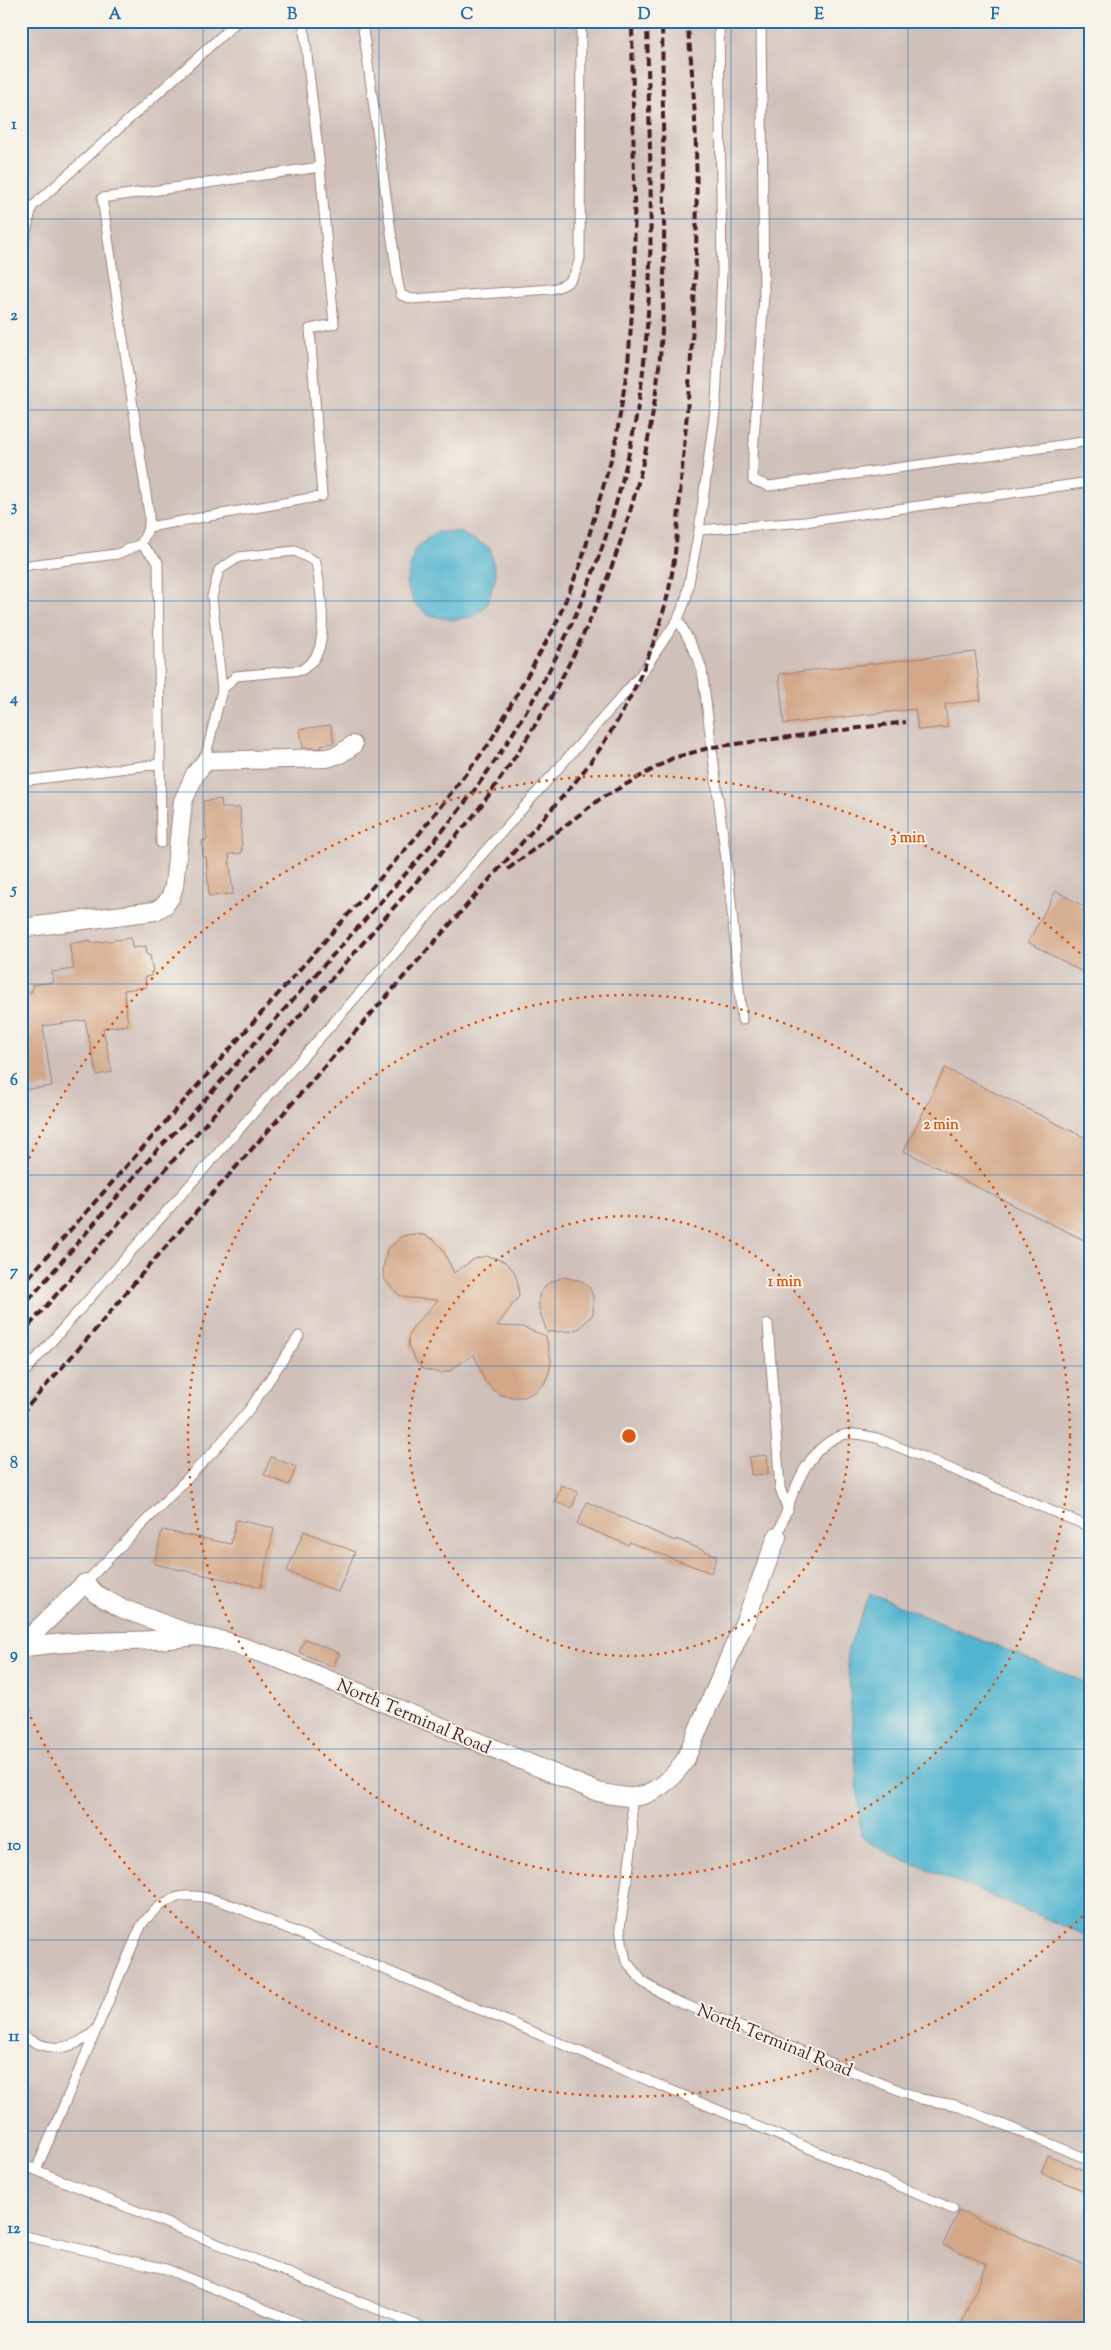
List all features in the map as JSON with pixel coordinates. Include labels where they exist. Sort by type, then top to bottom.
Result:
[{"type":"street","points":[[21,928],[155,911],[165,905],[174,886],[183,801],[195,774],[204,763],[217,760],[327,758],[340,754],[353,745]]},
{"type":"street","name":"North Terminal Road","points":[[21,1647],[85,1583],[96,1594],[121,1608],[196,1636],[225,1641],[281,1660],[598,1792],[631,1797],[652,1791],[672,1778],[685,1760],[747,1616],[777,1537]]},
{"type":"street","name":"North Terminal Road","points":[[21,1647],[50,1643],[170,1640],[196,1636]]},
{"type":"lane","points":[[21,236],[25,236],[32,207],[238,21]]},
{"type":"lane","points":[[149,527],[322,496],[310,329],[334,324],[320,167],[303,21]]},
{"type":"lane","points":[[362,21],[398,283],[402,295],[412,299],[551,289],[564,286],[576,274],[580,258],[581,21]]},
{"type":"lane","points":[[21,1376],[639,677],[678,619],[690,582],[716,403],[721,302],[719,21]]},
{"type":"lane","points":[[761,21],[764,295],[753,455],[754,480],[769,486],[1090,441]]},
{"type":"lane","points":[[21,566],[116,554],[141,544],[149,527],[148,504],[102,198],[320,167]]},
{"type":"lane","points":[[699,530],[804,522],[1090,482]]},
{"type":"lane","points":[[141,544],[158,562],[161,843]]},
{"type":"lane","points":[[204,763],[222,690],[212,597],[218,570],[239,557],[295,551],[316,562],[321,593],[321,640],[315,658],[302,670],[236,676],[222,690]]},
{"type":"lane","points":[[678,619],[702,670],[730,891],[742,1020]]},
{"type":"lane","points":[[21,781],[160,764]]},
{"type":"lane","points":[[768,1324],[780,1488],[788,1510]]},
{"type":"lane","points":[[85,1583],[214,1451],[251,1407],[299,1336]]},
{"type":"lane","points":[[777,1537],[801,1478],[813,1458],[826,1444],[843,1435],[858,1434],[878,1438],[1090,1527]]},
{"type":"lane","name":"North Terminal Road","points":[[631,1797],[633,1837],[620,1928],[626,1960],[643,1982],[671,1999],[921,2099],[955,2104],[1090,2160]]},
{"type":"lane","points":[[36,2170],[141,1926],[149,1915],[179,1896],[191,1894],[211,1897],[953,2209]]},
{"type":"lane","points":[[21,2035],[36,2044],[61,2048],[84,2040],[98,2028]]},
{"type":"lane","points":[[21,2164],[426,2329]]},
{"type":"lane","points":[[21,2235],[166,2269],[313,2329]]},
{"type":"shaded area","points":[[21,21],[1090,21],[1090,1684],[870,1594],[847,1652],[861,1837],[888,1853],[1090,1937],[1090,2329],[21,2329]]},
{"type":"water","points":[[436,532],[459,532],[490,548],[496,576],[487,605],[472,617],[452,620],[428,615],[414,603],[406,584],[415,549]]},
{"type":"water","points":[[870,1594],[1090,1684],[1090,1937],[888,1853],[861,1837],[847,1652]]},
{"type":"building","points":[[975,652],[981,700],[945,704],[948,727],[918,730],[915,709],[784,724],[779,674]]},
{"type":"building","points":[[331,725],[334,743],[321,745],[322,748],[303,748],[300,729]]},
{"type":"building","points":[[221,799],[222,808],[240,808],[242,853],[229,854],[233,894],[209,896],[206,857],[203,857],[202,841],[207,840],[203,801]]},
{"type":"building","points":[[1056,891],[1090,910],[1090,976],[1028,942]]},
{"type":"building","points":[[131,938],[132,948],[146,946],[147,955],[150,955],[153,972],[151,972],[151,976],[145,977],[146,987],[124,990],[128,1025],[103,1028],[112,1072],[97,1075],[85,1020],[43,1026],[52,1086],[21,1090],[21,1049],[26,1048],[21,993],[32,992],[32,985],[54,982],[52,972],[74,969],[69,944],[90,940],[90,943]]},
{"type":"building","points":[[945,1068],[1090,1140],[1090,1243],[904,1151]]},
{"type":"building","points":[[424,1235],[434,1240],[442,1248],[454,1273],[474,1259],[485,1256],[505,1262],[513,1270],[517,1279],[519,1296],[497,1326],[522,1327],[546,1336],[551,1361],[549,1373],[544,1384],[535,1392],[524,1397],[501,1395],[484,1380],[474,1354],[450,1371],[441,1373],[423,1369],[416,1362],[408,1345],[409,1336],[413,1327],[438,1300],[409,1298],[399,1295],[385,1280],[383,1270],[387,1250],[402,1236]]},
{"type":"building","points":[[563,1277],[582,1281],[589,1287],[593,1296],[593,1314],[580,1328],[572,1331],[547,1332],[539,1309],[539,1295],[547,1284]]},
{"type":"building","points":[[767,1455],[768,1474],[751,1475],[749,1457]]},
{"type":"building","points":[[271,1457],[296,1467],[289,1485],[264,1475]]},
{"type":"building","points":[[561,1485],[578,1492],[572,1508],[555,1502]]},
{"type":"building","points":[[587,1502],[675,1541],[676,1539],[717,1556],[711,1573],[629,1542],[628,1545],[577,1524]]},
{"type":"building","points":[[236,1520],[274,1528],[261,1587],[154,1564],[162,1530],[231,1544]]},
{"type":"building","points":[[304,1531],[355,1552],[338,1592],[287,1571]]},
{"type":"building","points":[[305,1639],[339,1653],[333,1667],[299,1652]]},
{"type":"building","points":[[1048,2155],[1090,2173],[1090,2193],[1041,2173]]},
{"type":"building","points":[[959,2211],[1090,2267],[1090,2329],[959,2329],[987,2264],[943,2245]]},
{"type":"railway","points":[[21,1286],[419,834],[489,744],[555,626],[581,563],[615,446],[628,364],[635,273],[632,21]]},
{"type":"railway","points":[[21,1309],[158,1149],[186,1121],[446,827],[492,765],[521,721],[570,627],[609,527],[635,424],[643,371],[651,240],[647,21]]},
{"type":"railway","points":[[21,1335],[471,819],[510,765],[545,708],[576,649],[603,588],[626,526],[643,462],[655,396],[662,330],[664,286],[662,21]]},
{"type":"railway","points":[[21,1414],[140,1276],[571,787],[602,746],[638,680],[657,633],[669,591],[677,534],[688,404],[697,185],[692,75],[687,21]]},
{"type":"railway","points":[[508,869],[600,799],[673,758],[712,747],[906,722]]}]
